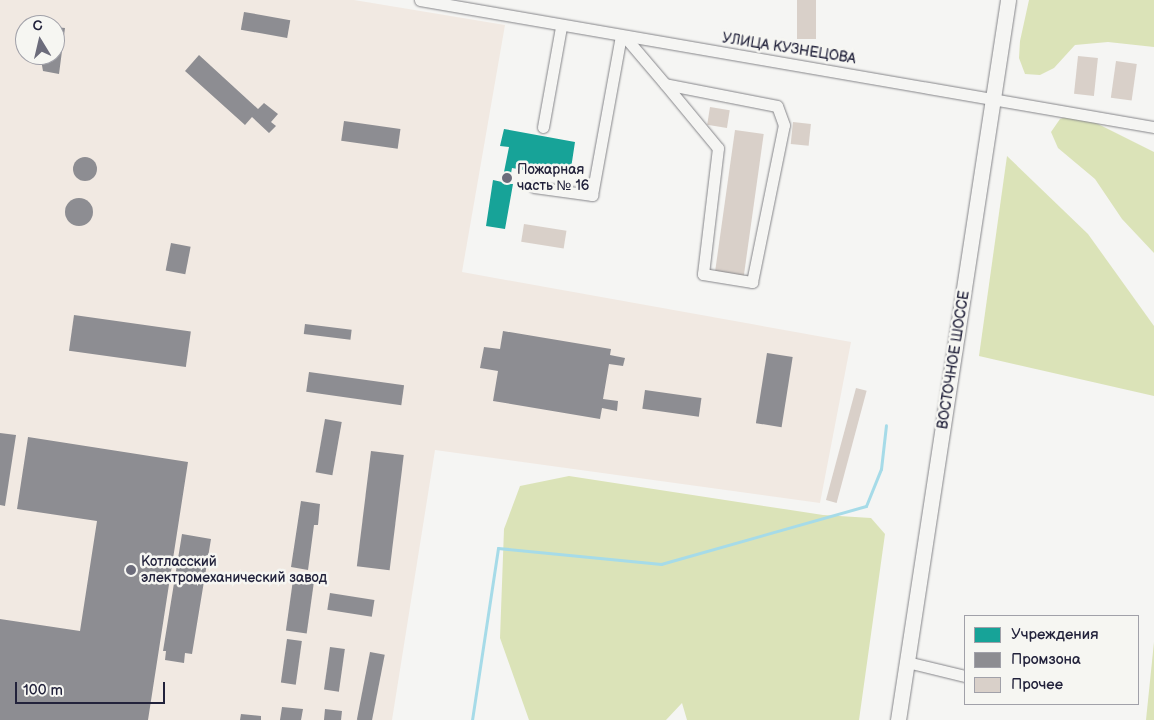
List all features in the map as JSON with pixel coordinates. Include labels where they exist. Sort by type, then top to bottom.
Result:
[{"type":"main road","name":"ВОСТОЧНОЕ ШОССЕ","points":[[898,720],[1008,0]]},
{"type":"street","name":"УЛИЦА КУЗНЕЦОВА","points":[[420,0],[624,37],[994,98],[1154,127]]},
{"type":"street","points":[[544,127],[562,26]]},
{"type":"street","points":[[624,37],[718,148],[703,274],[752,282],[784,124],[777,106],[665,84]]},
{"type":"street","points":[[534,187],[592,195],[624,37]]},
{"type":"street","points":[[907,662],[964,676]]},
{"type":"shaded area","points":[[0,0],[354,0],[505,25],[462,272],[851,342],[820,503],[435,450],[392,720],[0,720]]},
{"type":"green space","points":[[1029,0],[1154,0],[1154,47],[1108,42],[1075,45],[1054,68],[1040,75],[1025,74],[1019,58],[1020,41]]},
{"type":"green space","points":[[1076,113],[1154,152],[1154,253],[1122,219],[1095,179],[1058,148],[1051,132],[1060,119]]},
{"type":"green space","points":[[1007,156],[1088,234],[1154,326],[1154,396],[979,356]]},
{"type":"green space","points":[[569,476],[823,515],[871,518],[885,534],[859,720],[687,720],[682,703],[666,720],[529,720],[500,638],[504,529],[520,486]]},
{"type":"green space","points":[[1154,642],[1154,720],[1146,720]]},
{"type":"building: Учреждения","name":"Пожарная часть № 16","points":[[504,129],[575,142],[570,175],[557,172],[557,176],[512,168],[509,184],[513,184],[505,229],[486,226],[493,180],[502,182],[509,147],[500,146]]},
{"type":"building: Промзона","points":[[244,12],[290,20],[287,38],[241,30]]},
{"type":"building: Промзона","points":[[199,55],[258,109],[264,103],[278,114],[271,122],[276,126],[269,133],[252,117],[245,125],[185,71]]},
{"type":"building: Промзона","points":[[42,65],[60,65],[59,74],[43,71]]},
{"type":"building: Промзона","points":[[344,121],[400,129],[398,149],[341,141]]},
{"type":"building: Промзона","points":[[85,157],[94,160],[97,169],[94,178],[85,181],[76,178],[73,169],[76,160]]},
{"type":"building: Промзона","points":[[79,198],[89,202],[93,212],[89,222],[79,226],[69,222],[65,212],[69,202]]},
{"type":"building: Промзона","points":[[171,243],[191,247],[185,274],[166,270]]},
{"type":"building: Промзона","points":[[74,315],[191,331],[186,367],[69,351]]},
{"type":"building: Промзона","points":[[305,324],[352,330],[350,340],[304,334]]},
{"type":"building: Промзона","points":[[503,331],[611,349],[610,355],[625,358],[623,366],[609,364],[603,399],[618,401],[617,411],[602,408],[600,419],[493,401],[498,371],[480,368],[484,347],[500,349]]},
{"type":"building: Промзона","points":[[767,353],[793,357],[782,427],[756,423]]},
{"type":"building: Промзона","points":[[309,372],[404,385],[401,405],[306,392]]},
{"type":"building: Промзона","points":[[645,390],[701,398],[699,417],[642,409]]},
{"type":"building: Промзона","points":[[325,419],[342,422],[332,475],[316,472]]},
{"type":"building: Промзона","points":[[0,433],[16,435],[5,506],[0,505]]},
{"type":"building: Промзона","name":"Котласский электромеханический завод","points":[[28,437],[188,462],[148,720],[0,720],[0,619],[80,631],[97,521],[17,509]]},
{"type":"building: Промзона","points":[[371,451],[404,455],[390,570],[357,566]]},
{"type":"building: Промзона","points":[[301,501],[320,504],[318,525],[314,525],[308,570],[291,567]]},
{"type":"building: Промзона","points":[[182,534],[211,539],[192,654],[185,653],[184,663],[165,660],[166,651],[163,651]]},
{"type":"building: Промзона","points":[[293,580],[314,583],[307,633],[286,631]]},
{"type":"building: Промзона","points":[[330,593],[374,600],[372,617],[327,610]]},
{"type":"building: Промзона","points":[[287,639],[302,641],[296,685],[281,683]]},
{"type":"building: Промзона","points":[[330,647],[345,649],[339,692],[324,690]]},
{"type":"building: Промзона","points":[[370,652],[385,655],[372,720],[357,720]]},
{"type":"building: Промзона","points":[[282,707],[303,709],[301,720],[280,720]]},
{"type":"building: Промзона","points":[[325,709],[342,711],[341,720],[324,720]]},
{"type":"building: Промзона","points":[[241,714],[261,716],[261,720],[240,720]]},
{"type":"building: Прочее","points":[[797,0],[816,0],[816,39],[797,39]]},
{"type":"building: Прочее","points":[[1078,56],[1098,58],[1094,96],[1074,94]]},
{"type":"building: Прочее","points":[[1116,61],[1137,64],[1132,101],[1111,98]]},
{"type":"building: Прочее","points":[[710,107],[730,110],[727,128],[707,125]]},
{"type":"building: Прочее","points":[[793,122],[811,124],[809,146],[791,144]]},
{"type":"building: Прочее","points":[[735,130],[764,134],[744,276],[715,272]]},
{"type":"building: Прочее","points":[[524,224],[566,231],[564,249],[521,242]]},
{"type":"building: Прочее","points":[[856,388],[867,391],[837,503],[826,500]]},
{"type":"waterway","points":[[472,720],[498,548],[661,564],[866,506],[881,469],[886,425]]},
{"type":"place","name":"Пожарная часть № 16","points":[[507,178]]},
{"type":"place","name":"Котласский электромеханический завод","points":[[131,570]]}]
